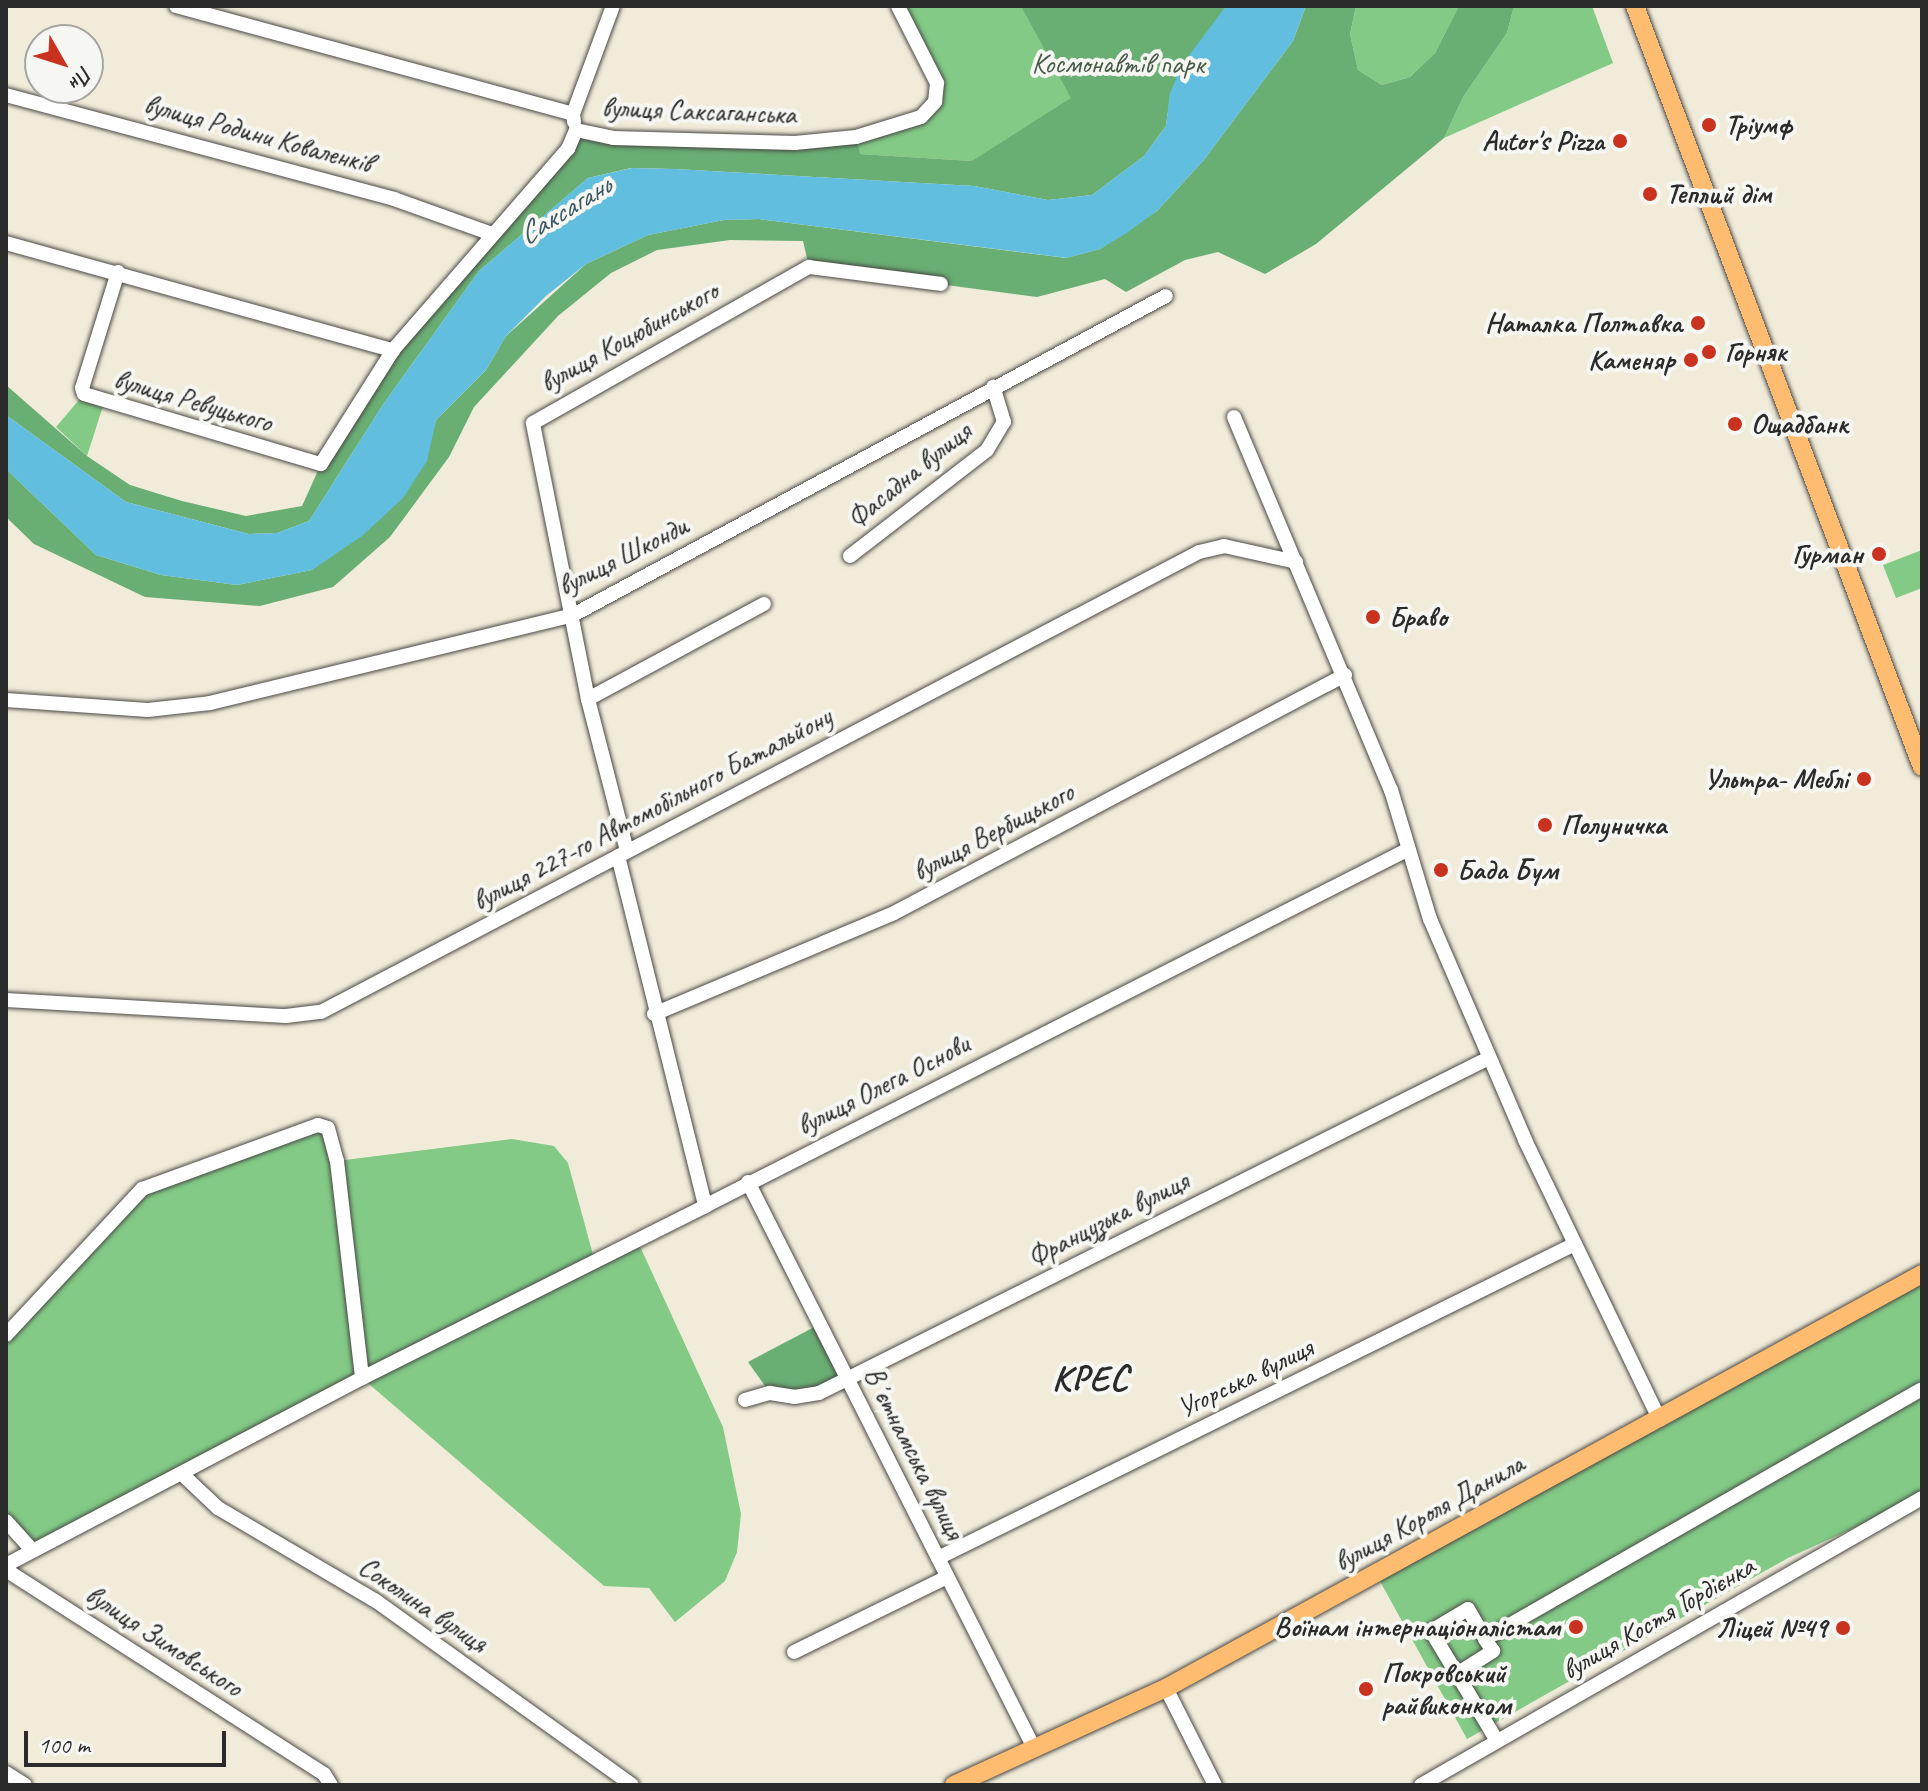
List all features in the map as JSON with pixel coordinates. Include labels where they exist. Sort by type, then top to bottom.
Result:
[{"type":"main road","points":[[1635,6],[1922,767]]},
{"type":"main road","name":"вулиця Короля Данила","points":[[954,1785],[1166,1688],[1922,1274]]},
{"type":"street","points":[[176,6],[573,114]]},
{"type":"street","points":[[576,130],[573,114],[613,6]]},
{"type":"street","name":"вулиця Саксаганська","points":[[321,464],[393,350],[568,149],[576,130],[613,138],[795,143],[856,137],[921,117],[935,102],[937,83],[898,6]]},
{"type":"street","name":"вулиця Родини Коваленків","points":[[6,95],[379,194],[492,234]]},
{"type":"street","points":[[6,243],[393,350]]},
{"type":"street","name":"вулиця Коцюбинського","points":[[622,854],[531,431],[538,416],[809,267],[941,284]]},
{"type":"street","name":"вулиця Ревуцького","points":[[118,272],[82,388],[84,394],[321,464]]},
{"type":"street","name":"вулиця Шконди","points":[[6,700],[148,710],[210,703],[573,615],[1166,296]]},
{"type":"street","name":"Фасадна вулиця","points":[[850,556],[987,450],[1004,422],[993,387]]},
{"type":"street","points":[[1234,417],[1391,790],[1407,850],[1489,1058],[1659,1419]]},
{"type":"street","name":"вулиця 227-го Автомобільного Батальйону","points":[[6,1000],[306,1017],[1199,552],[1224,546],[1296,562]]},
{"type":"street","points":[[588,699],[764,604]]},
{"type":"street","name":"вулиця Вербицького","points":[[654,1014],[894,913],[1345,675]]},
{"type":"street","name":"вулиця Олега Основи","points":[[6,1568],[32,1550],[362,1378],[1407,850]]},
{"type":"street","points":[[622,854],[654,1014],[705,1206]]},
{"type":"street","name":"Французька вулиця","points":[[745,1400],[770,1393],[794,1397],[819,1393],[1489,1058]]},
{"type":"street","points":[[6,1335],[142,1189],[318,1125],[328,1128],[337,1161],[362,1378]]},
{"type":"street","name":"Вʼєтнамська вулиця","points":[[748,1182],[1034,1748]]},
{"type":"street","name":"Угорська вулиця","points":[[938,1558],[1575,1244]]},
{"type":"street","points":[[1485,1639],[1922,1389]]},
{"type":"street","name":"Соколина вулиця","points":[[182,1474],[218,1508],[376,1601],[632,1785]]},
{"type":"street","name":"вулиця Костя Гордієнка","points":[[1421,1785],[1922,1498]]},
{"type":"street","points":[[6,1521],[32,1550]]},
{"type":"street","name":"вулиця Зимовського","points":[[6,1568],[324,1774],[331,1785]]},
{"type":"street","points":[[794,1652],[947,1577]]},
{"type":"street","points":[[1457,1674],[1493,1651],[1468,1609],[1431,1631],[1497,1741]]},
{"type":"street","points":[[1166,1688],[1215,1785]]},
{"type":"street","points":[[6,1773],[25,1785]]},
{"type":"green space","name":"Космонавтів парк","points":[[898,6],[1226,6],[1144,156],[972,161],[859,154],[856,137],[921,117],[938,95]]},
{"type":"green space","name":"Космонавтів парк","points":[[1021,6],[1226,6],[1170,93],[1166,126],[1144,156],[1092,195],[1048,200],[974,186],[675,169],[631,168],[588,178],[479,271],[384,403],[309,521],[277,533],[249,534],[126,502],[6,415],[6,385],[87,456],[130,485],[182,501],[246,516],[302,506],[321,464],[393,350],[576,130],[613,138],[856,137],[860,154],[972,161],[1071,98]]},
{"type":"green space","points":[[1306,6],[1356,6],[1350,34],[1358,70],[1382,85],[1410,77],[1435,53],[1459,6],[1514,6],[1507,33],[1463,97],[1444,138],[1316,244],[1265,274],[1218,252],[1185,260],[1126,292],[1105,279],[1037,297],[809,267],[803,241],[730,240],[657,250],[611,273],[558,316],[474,407],[449,457],[390,537],[333,587],[260,606],[145,597],[34,544],[6,517],[6,469],[96,555],[161,575],[237,585],[312,570],[431,438],[436,420],[486,370],[506,336],[586,264],[648,235],[724,220],[759,219],[1066,258],[1100,249],[1157,211],[1203,161],[1293,41]]},
{"type":"green space","points":[[1356,6],[1459,6],[1435,53],[1410,77],[1382,85],[1358,70],[1350,34]]},
{"type":"green space","points":[[1514,6],[1592,6],[1613,63],[1444,138],[1463,97],[1507,33]]},
{"type":"green space","points":[[84,394],[104,403],[87,456],[56,427]]},
{"type":"green space","points":[[1922,550],[1922,588],[1896,598],[1883,565]]},
{"type":"green space","points":[[318,1125],[337,1161],[512,1139],[554,1146],[568,1163],[595,1262],[638,1242],[723,1427],[741,1514],[737,1552],[725,1581],[675,1622],[649,1588],[604,1586],[362,1378],[32,1550],[6,1521],[6,1335],[125,1202]]},
{"type":"green space","points":[[1922,1274],[1922,1497],[1788,1558],[1467,1739],[1376,1574]]},
{"type":"green space","points":[[820,1324],[847,1379],[819,1393],[770,1393],[748,1362]]},
{"type":"water","name":"Саксагань","points":[[1226,6],[1306,6],[1293,41],[1203,161],[1157,211],[1125,234],[1100,249],[1067,258],[759,219],[724,220],[648,235],[586,264],[546,296],[506,336],[486,370],[436,420],[427,461],[403,498],[362,536],[312,570],[237,585],[161,575],[96,555],[6,469],[6,415],[126,502],[249,534],[277,533],[309,521],[384,403],[479,271],[588,178],[632,168],[675,169],[974,186],[1048,200],[1092,195],[1144,156],[1166,126],[1170,93],[1182,65]]},
{"type":"place","name":"Тріумф","points":[[1709,125]]},
{"type":"place","name":"Autor's Pizza","points":[[1620,141]]},
{"type":"place","name":"Теплий дім","points":[[1650,194]]},
{"type":"place","name":"Наталка Полтавка","points":[[1698,323]]},
{"type":"place","name":"Горняк","points":[[1709,352]]},
{"type":"place","name":"Каменяр","points":[[1691,360]]},
{"type":"place","name":"Ощадбанк","points":[[1735,424]]},
{"type":"place","name":"Гурман","points":[[1879,554]]},
{"type":"place","name":"Браво","points":[[1373,617]]},
{"type":"place","name":"Ультра- Меблі","points":[[1864,779]]},
{"type":"place","name":"Полуничка","points":[[1545,825]]},
{"type":"place","name":"Бада Бум","points":[[1441,870]]},
{"type":"place","name":"Воїнам інтернаціоналістам","points":[[1576,1627]]},
{"type":"place","name":"Ліцей №49","points":[[1843,1628]]},
{"type":"place","name":"Покровський райвиконком","points":[[1366,1689]]},
{"type":"district","name":"КРЕС","points":[[1090,1379]]}]
